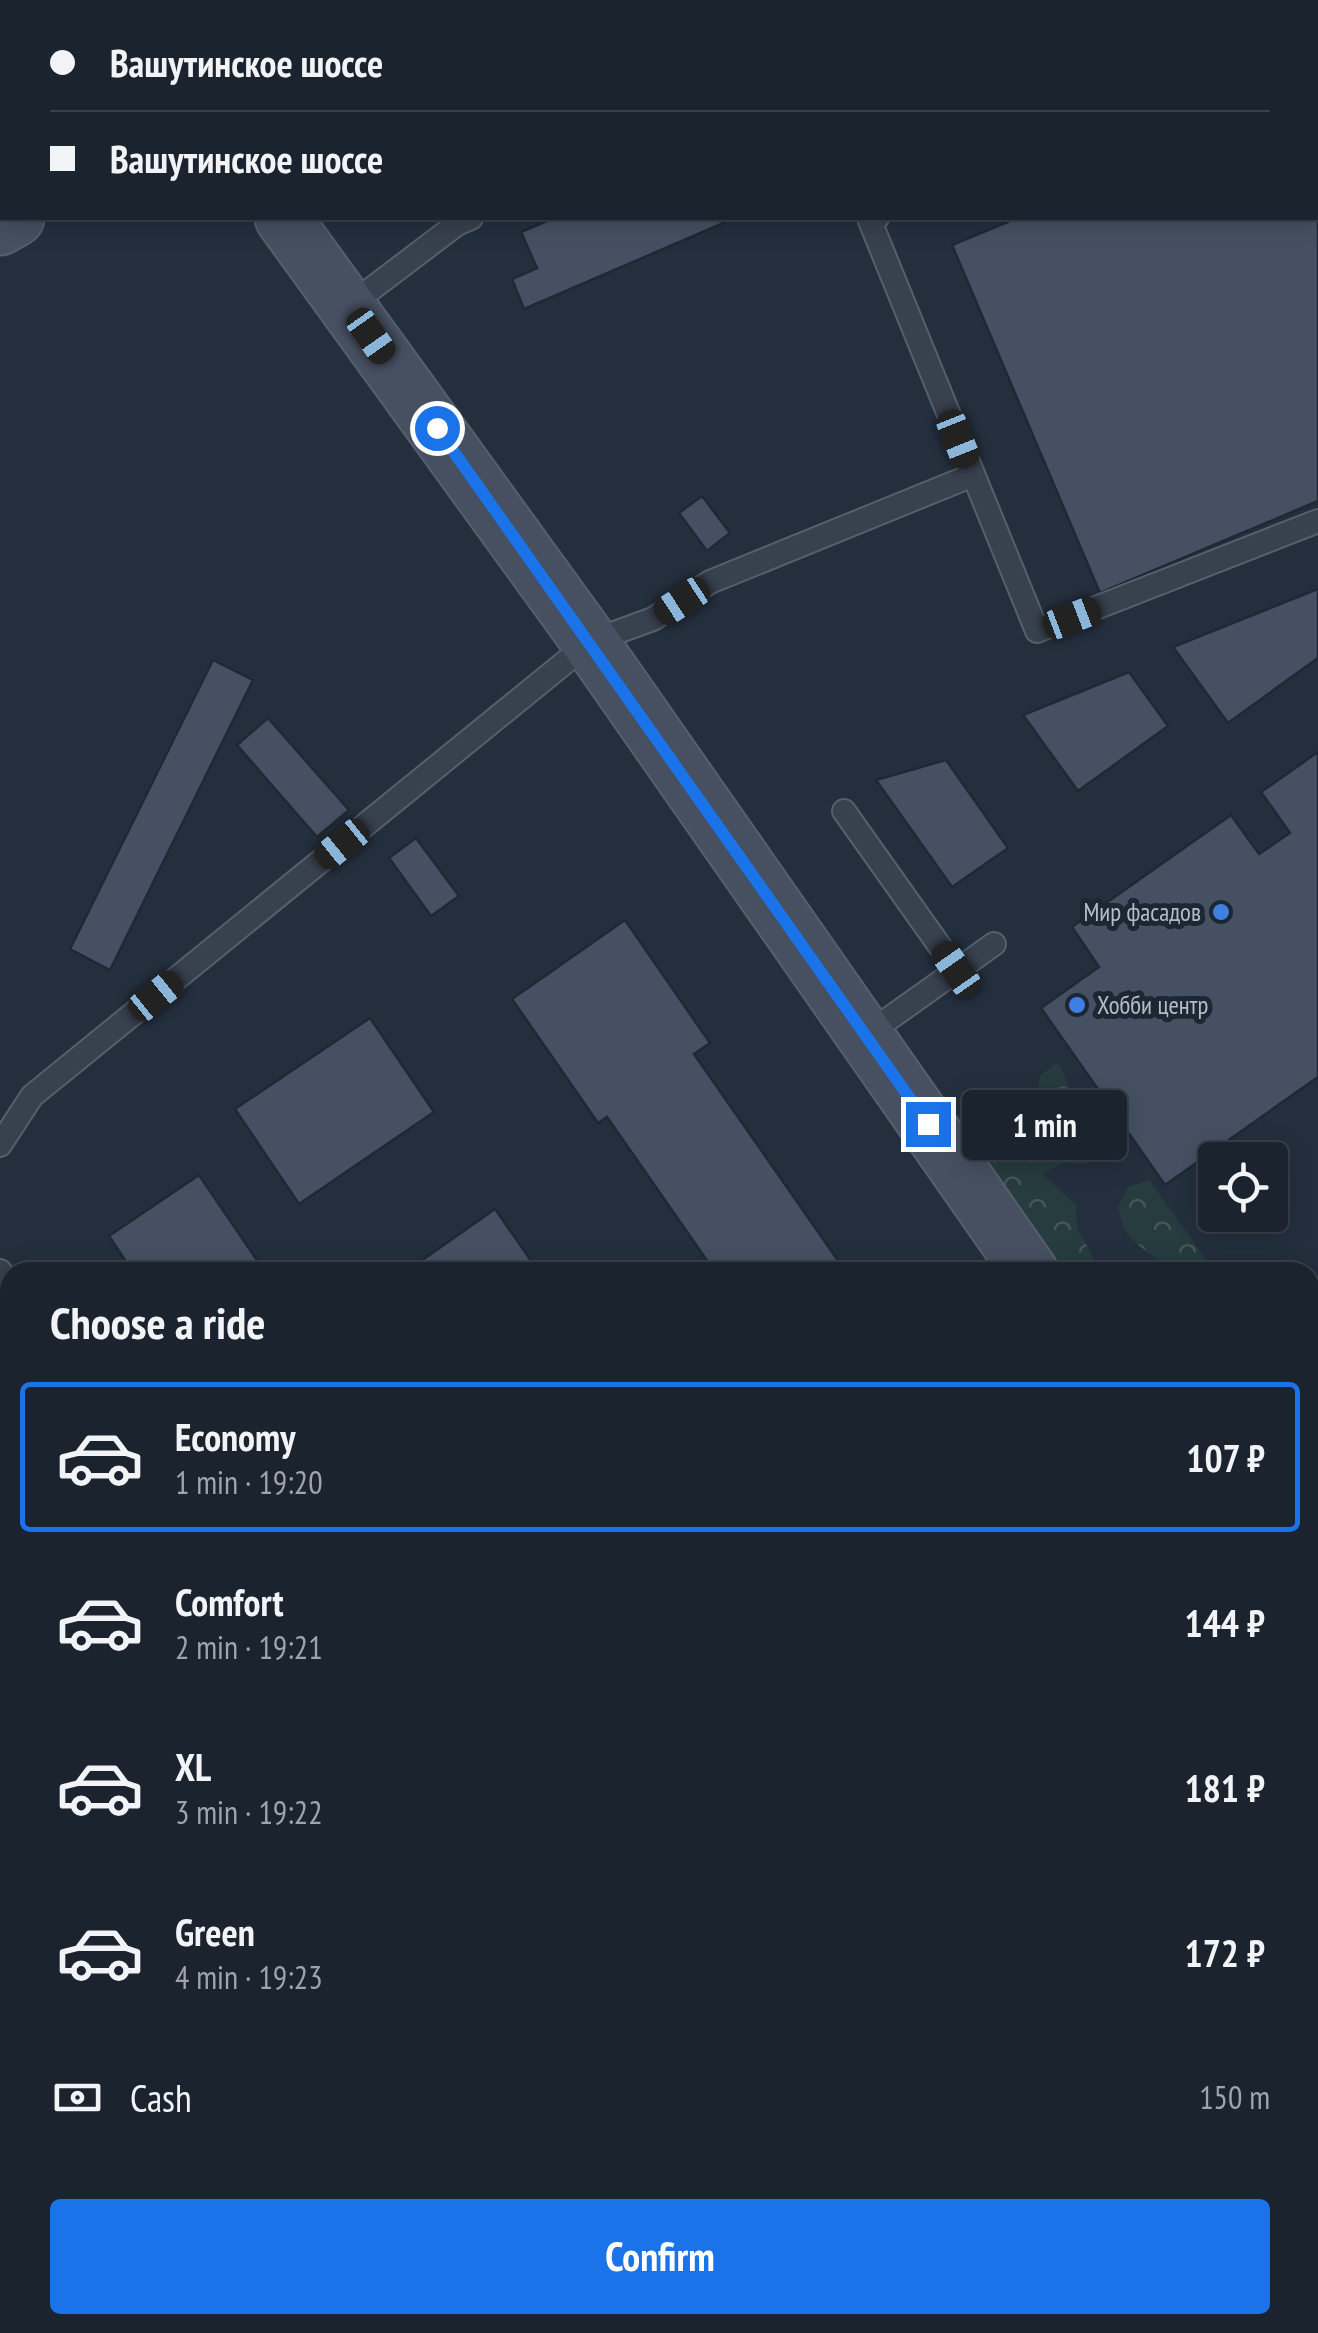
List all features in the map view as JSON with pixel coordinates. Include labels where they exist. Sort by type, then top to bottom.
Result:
[{"type":"street","points":[[284,220],[590,642],[1023,1262]]},
{"type":"lane","points":[[349,306],[466,220]]},
{"type":"lane","points":[[872,220],[1037,631],[1318,521]]},
{"type":"lane","points":[[0,1145],[32,1096],[590,642],[653,620],[710,582],[973,475]]},
{"type":"lane","points":[[844,811],[956,969]]},
{"type":"lane","points":[[866,1035],[994,944]]},
{"type":"green space","points":[[1058,1062],[1077,1105],[1093,1122],[1101,1144],[1086,1164],[1063,1163],[1042,1174],[1076,1205],[1077,1229],[1096,1262],[1044,1262],[949,1131],[954,1115],[970,1112],[978,1126],[1000,1132],[1037,1101],[1040,1076]]},
{"type":"green space","points":[[1149,1180],[1208,1262],[1160,1262],[1136,1243],[1122,1223],[1118,1207],[1128,1187]]},
{"type":"building","points":[[549,220],[730,220],[524,309],[512,279],[537,268],[521,232]]},
{"type":"building","points":[[1012,220],[1318,220],[1318,501],[1100,593],[952,245]]},
{"type":"building","points":[[702,496],[730,533],[707,551],[679,513]]},
{"type":"building","points":[[1318,589],[1318,658],[1228,723],[1173,647]]},
{"type":"building","points":[[213,660],[253,680],[110,970],[70,949]]},
{"type":"building","points":[[1129,672],[1168,726],[1078,791],[1023,715]]},
{"type":"building","points":[[268,718],[349,810],[317,837],[237,745]]},
{"type":"building","points":[[1318,752],[1318,1077],[1226,1142],[1198,1142],[1198,1162],[1165,1185],[1041,1008],[1099,967],[1072,927],[1231,815],[1259,854],[1290,833],[1261,792]]},
{"type":"building","points":[[946,760],[1008,848],[952,887],[876,780]]},
{"type":"building","points":[[416,838],[459,896],[431,916],[389,858]]},
{"type":"building","points":[[625,920],[710,1043],[694,1054],[839,1262],[708,1262],[607,1117],[598,1123],[512,999]]},
{"type":"building","points":[[370,1018],[434,1112],[299,1204],[235,1109]]},
{"type":"building","points":[[199,1175],[258,1262],[126,1262],[109,1236]]},
{"type":"building","points":[[495,1209],[532,1262],[422,1262]]},
{"type":"place","name":"Мир фасадов","points":[[1221,912]]},
{"type":"place","name":"Хобби центр","points":[[1077,1005]]},
{"type":"route","points":[[437,428],[928,1124]]}]
